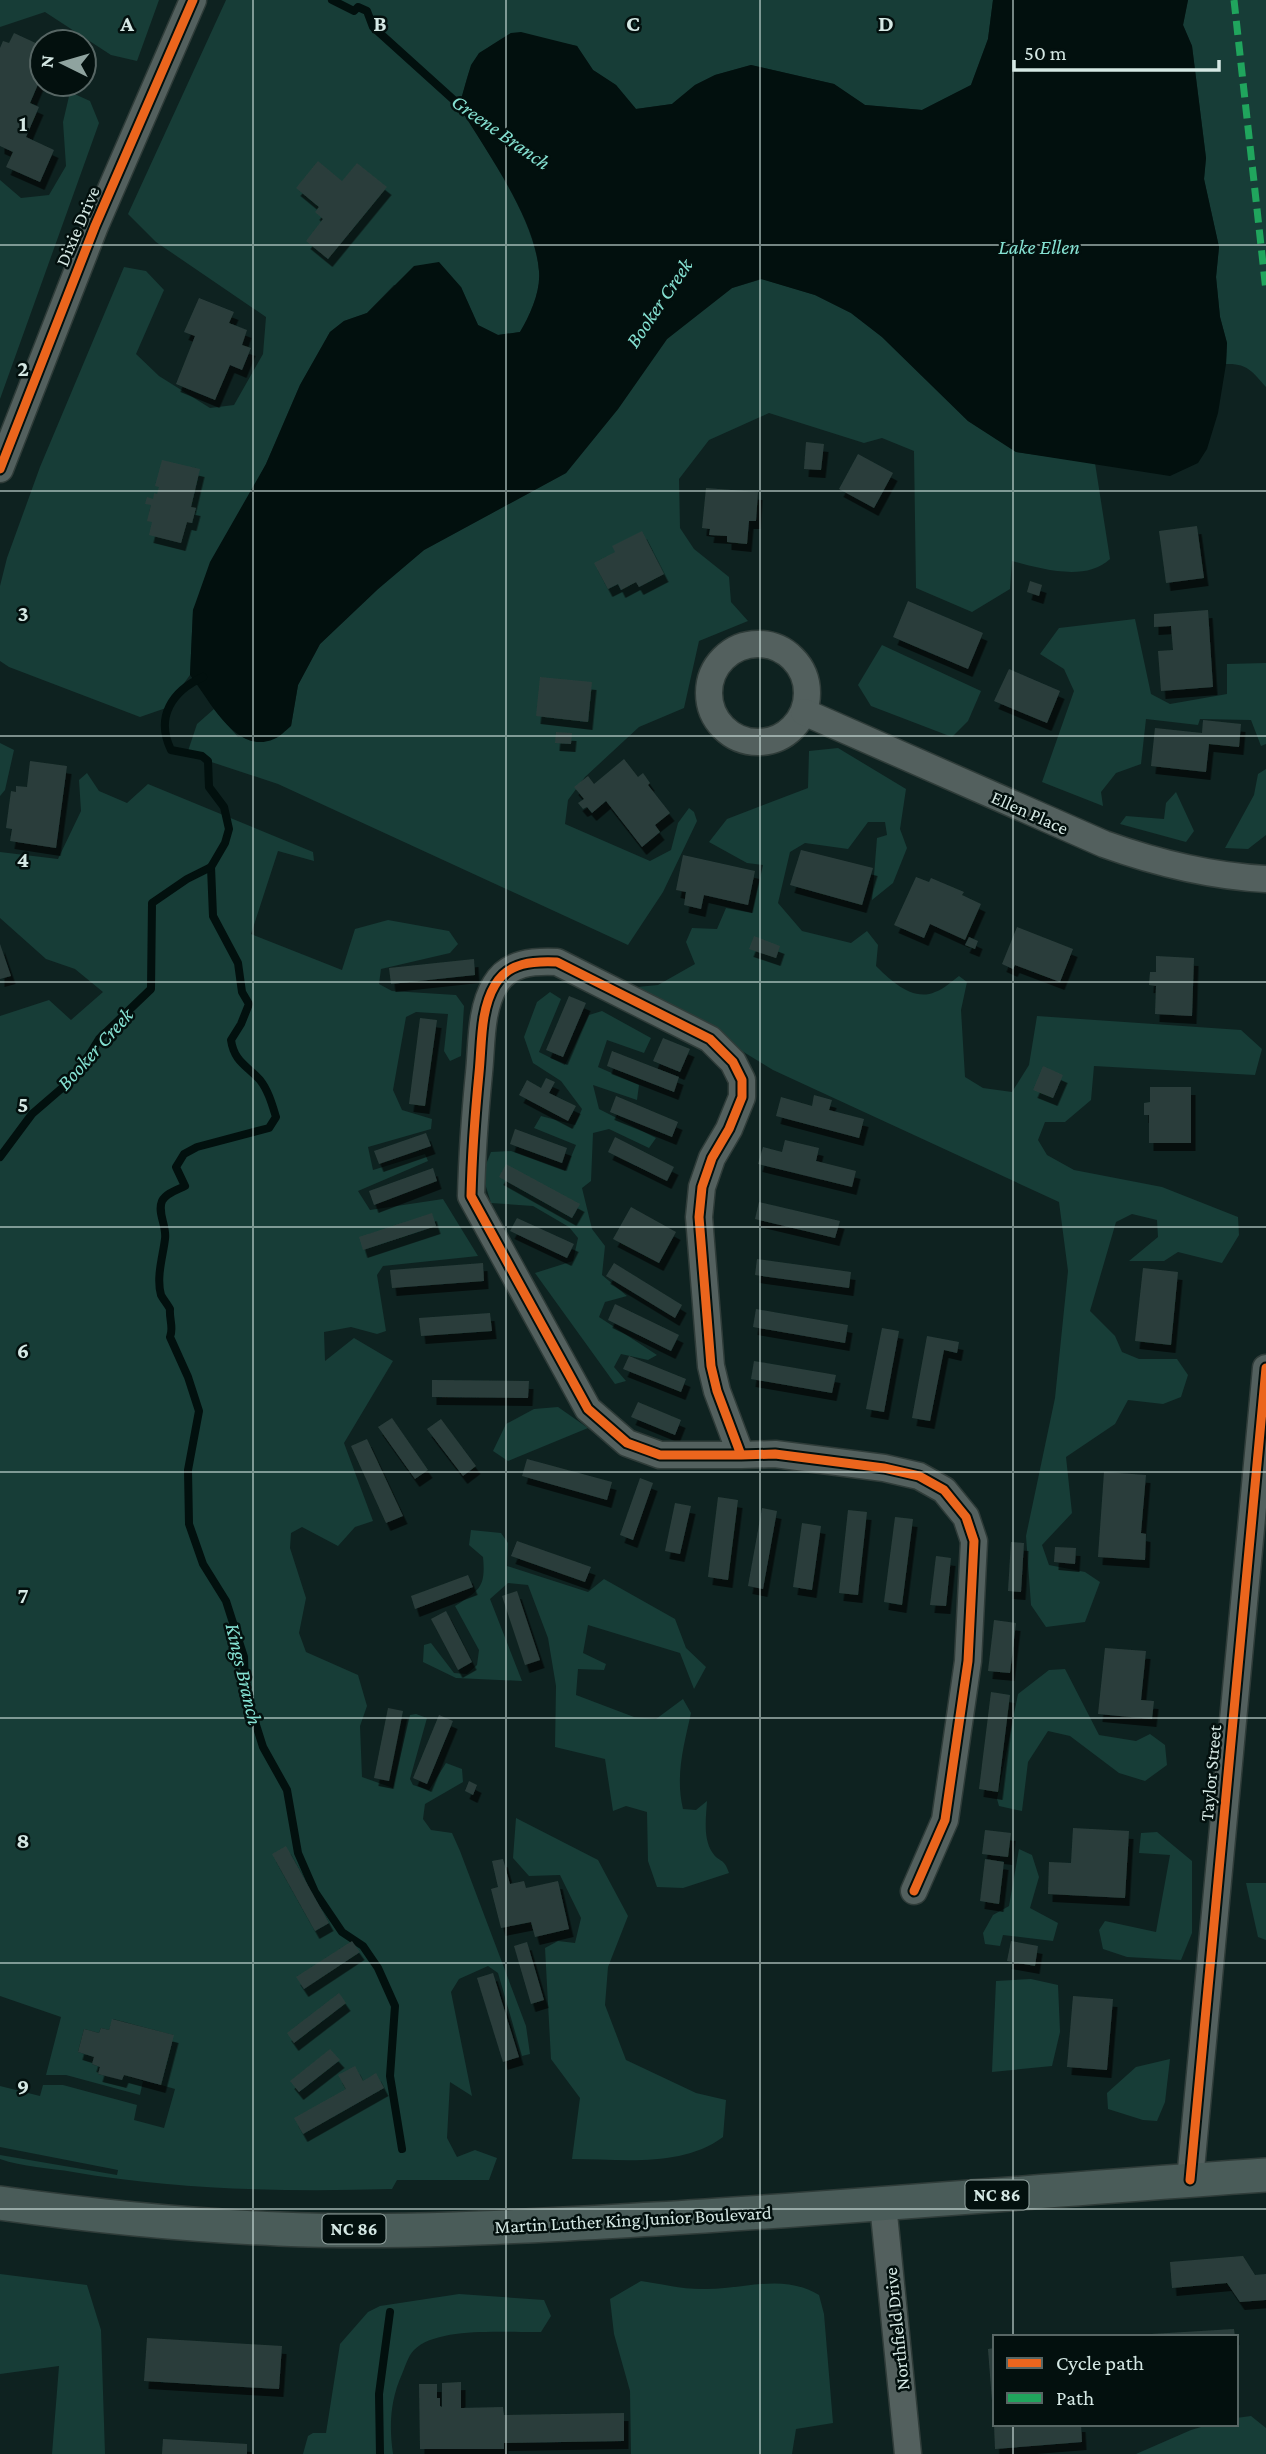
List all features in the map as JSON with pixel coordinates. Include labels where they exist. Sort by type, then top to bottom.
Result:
[{"type":"main road","name":"Martin Luther King Junior Boulevard","points":[[0,2203],[120,2219],[282,2229],[553,2225],[883,2204],[1266,2175]]},
{"type":"street","name":"Dixie Drive","points":[[0,469],[95,226],[193,0]]},
{"type":"street","name":"Ellen Place","points":[[804,712],[1104,844],[1147,860],[1185,869],[1266,879]]},
{"type":"street","points":[[741,1455],[717,1391],[711,1366],[699,1217],[702,1187],[712,1158],[729,1129],[742,1097],[741,1080],[733,1062],[710,1039],[556,962],[531,961],[508,971],[496,984],[485,1010],[471,1196],[588,1409],[627,1443],[660,1455],[741,1455],[775,1454],[884,1468],[919,1476],[944,1490],[966,1517],[974,1541],[968,1661],[945,1820],[914,1891]]},
{"type":"street","name":"Taylor Street","points":[[1190,2180],[1266,1368]]},
{"type":"street","name":"Northfield Drive","points":[[883,2204],[908,2454]]},
{"type":"green space","points":[[0,0],[159,0],[137,61],[111,55],[98,47],[98,28],[70,28],[45,12],[0,27]]},
{"type":"green space","points":[[226,0],[993,0],[988,39],[971,85],[922,110],[865,105],[834,84],[751,65],[715,75],[695,85],[672,104],[636,109],[616,85],[593,70],[577,46],[511,33],[487,49],[470,69],[460,106],[519,207],[535,250],[539,271],[538,287],[524,325],[520,332],[498,335],[478,325],[461,287],[394,285],[367,313],[344,321],[330,332],[300,385],[266,464],[193,610],[190,675],[166,708],[140,717],[9,667],[0,661],[0,586],[7,558],[40,467],[124,267],[146,271],[164,290],[136,354],[159,376],[210,408],[234,405],[263,354],[266,317],[156,242],[128,214]]},
{"type":"green space","points":[[1188,0],[1266,0],[1266,387],[1244,367],[1226,364],[1227,343],[1220,317],[1216,277],[1219,247],[1204,179],[1206,158],[1192,46],[1183,25]]},
{"type":"green space","points":[[69,98],[83,98],[90,101],[99,123],[0,399],[0,180],[21,198],[49,195],[66,166],[63,122]]},
{"type":"green space","points":[[762,279],[815,295],[851,313],[882,337],[968,421],[1016,452],[1095,463],[1110,559],[1100,566],[1076,572],[1049,570],[1012,561],[1010,589],[972,612],[916,588],[914,451],[882,438],[864,443],[769,413],[709,440],[679,479],[680,528],[694,549],[729,577],[731,602],[748,621],[699,641],[684,708],[639,727],[585,777],[568,800],[565,824],[650,861],[671,850],[678,823],[689,808],[694,812],[697,821],[663,892],[628,945],[278,784],[187,754],[197,724],[214,709],[238,737],[291,726],[298,685],[320,644],[424,550],[566,473],[618,409],[667,339],[732,288]]},
{"type":"green space","points":[[1135,619],[1151,694],[1170,704],[1227,694],[1227,664],[1266,663],[1266,744],[1261,746],[1251,720],[1200,719],[1198,725],[1146,719],[1141,764],[1116,773],[1101,792],[1103,806],[1042,782],[1074,691],[1064,669],[1040,654],[1059,628]]},
{"type":"green space","points":[[882,645],[981,691],[968,721],[952,737],[871,706],[858,685]]},
{"type":"green space","points":[[0,743],[14,750],[5,790],[0,796]]},
{"type":"green space","points":[[838,748],[906,789],[900,829],[907,848],[893,883],[872,900],[877,838],[887,835],[885,822],[868,822],[848,849],[805,843],[790,852],[778,903],[802,931],[851,943],[867,931],[878,945],[876,966],[910,992],[935,992],[959,976],[967,982],[961,1010],[965,1077],[983,1088],[1012,1092],[1029,1065],[1037,1016],[1241,1030],[1262,1049],[1255,1075],[1094,1066],[1091,1100],[1065,1122],[1045,1122],[1038,1140],[1047,1155],[1074,1170],[1162,1187],[1238,1217],[1239,1235],[1222,1263],[1178,1252],[1164,1261],[1129,1261],[1158,1237],[1157,1220],[1132,1214],[1116,1222],[1090,1311],[1115,1336],[1122,1352],[1139,1359],[1177,1359],[1188,1375],[1181,1397],[1163,1404],[1128,1400],[1115,1424],[1066,1457],[1072,1513],[1042,1545],[1049,1565],[1085,1572],[1100,1582],[1085,1622],[1046,1627],[1031,1605],[1026,1536],[1055,1398],[1068,1271],[1059,1202],[773,1070],[637,987],[658,985],[695,964],[686,942],[692,928],[717,929],[726,908],[752,913],[763,865],[747,863],[709,842],[727,819],[808,788],[809,751]]},
{"type":"green space","points":[[1266,769],[1266,835],[1248,849],[1225,848],[1254,795],[1258,774]]},
{"type":"green space","points":[[87,773],[99,791],[127,803],[148,784],[313,852],[314,861],[278,851],[251,934],[342,970],[355,929],[388,920],[449,931],[458,944],[450,953],[381,969],[379,984],[392,991],[456,995],[464,1006],[461,1056],[450,1061],[444,1051],[448,1014],[416,1012],[406,1017],[393,1090],[402,1110],[432,1119],[431,1129],[368,1147],[373,1170],[425,1154],[428,1161],[358,1191],[370,1210],[443,1199],[478,1256],[383,1266],[377,1275],[386,1331],[377,1334],[351,1327],[324,1332],[325,1361],[354,1338],[393,1361],[344,1443],[373,1521],[355,1527],[338,1546],[302,1527],[291,1533],[290,1548],[306,1598],[299,1633],[306,1652],[358,1675],[367,1706],[360,1726],[362,1777],[393,1788],[410,1715],[416,1714],[427,1718],[410,1779],[413,1785],[429,1790],[446,1763],[462,1769],[463,1782],[425,1804],[423,1819],[431,1830],[452,1833],[526,2026],[530,2054],[522,2056],[498,1973],[488,1966],[459,1979],[451,1992],[472,2096],[450,2082],[447,2138],[457,2157],[475,2150],[497,2158],[489,2180],[397,2180],[392,2189],[232,2188],[152,2183],[27,2166],[0,2159],[0,2155],[117,2175],[118,2170],[0,2147],[0,2086],[40,2096],[43,2085],[63,2085],[137,2105],[134,2120],[164,2128],[175,2089],[161,2085],[173,2035],[113,2019],[109,2030],[101,2028],[99,2033],[84,2029],[78,2052],[94,2057],[92,2064],[100,2067],[98,2074],[122,2080],[124,2075],[143,2081],[140,2095],[66,2075],[46,2075],[61,2017],[0,1996],[0,1016],[49,1000],[71,1020],[103,992],[75,969],[46,959],[0,918],[0,852],[58,859],[81,811],[79,780]]},
{"type":"green space","points":[[1176,792],[1194,831],[1186,842],[1120,824],[1126,816],[1164,819],[1166,803]]},
{"type":"green space","points":[[550,992],[561,999],[539,1052],[565,1065],[589,1015],[602,1011],[651,1038],[644,1053],[607,1040],[598,1067],[639,1085],[637,1100],[593,1085],[599,1109],[656,1138],[649,1148],[609,1129],[593,1133],[591,1181],[582,1188],[592,1229],[605,1246],[602,1275],[627,1296],[605,1302],[599,1317],[657,1355],[648,1360],[621,1354],[614,1367],[626,1381],[615,1384],[535,1273],[573,1261],[578,1238],[569,1227],[533,1206],[491,1203],[482,1174],[491,1152],[511,1151],[565,1171],[576,1145],[534,1128],[541,1116],[575,1125],[582,1109],[561,1081],[533,1063],[524,1037],[537,1002]]},
{"type":"green space","points":[[558,1407],[588,1428],[508,1461],[493,1451],[506,1424],[534,1409]]},
{"type":"green space","points":[[471,1530],[501,1533],[508,1543],[507,1566],[588,1592],[604,1579],[675,1619],[686,1648],[706,1667],[694,1689],[680,1653],[588,1625],[583,1653],[606,1664],[604,1670],[578,1669],[576,1695],[634,1717],[656,1719],[683,1699],[691,1713],[680,1773],[683,1809],[696,1810],[707,1801],[707,1841],[712,1852],[723,1862],[729,1873],[683,1888],[657,1887],[648,1861],[647,1812],[626,1806],[613,1811],[605,1759],[555,1747],[556,1686],[548,1638],[528,1585],[508,1583],[490,1599],[522,1681],[456,1678],[423,1662],[424,1645],[431,1643],[454,1673],[467,1674],[477,1665],[479,1650],[455,1606],[475,1592],[482,1582],[483,1557],[469,1545]]},
{"type":"green space","points":[[1065,1669],[1099,1735],[1136,1741],[1150,1734],[1165,1745],[1167,1765],[1145,1781],[1119,1773],[1070,1736],[1048,1731],[1028,1762],[1022,1811],[999,1806],[997,1799],[1018,1694],[1049,1670]]},
{"type":"green space","points":[[516,1818],[598,1860],[628,1916],[608,1967],[605,2005],[626,2060],[696,2093],[726,2100],[723,2137],[707,2147],[689,2154],[650,2160],[572,2159],[580,2098],[551,2059],[545,1948],[558,1941],[575,1943],[581,1918],[560,1875],[529,1876],[513,1858]]},
{"type":"green space","points":[[1157,1832],[1192,1861],[1192,1933],[1181,1960],[1127,1957],[1103,1949],[1099,1930],[1105,1921],[1156,1932],[1170,1855],[1139,1853],[1141,1833]]},
{"type":"green space","points":[[1019,1849],[1032,1855],[1039,1877],[1030,1908],[1058,1923],[1053,1941],[1003,1935],[1000,1946],[985,1944],[983,1933],[993,1915],[1009,1906]]},
{"type":"green space","points":[[1246,1883],[1266,1883],[1266,1940],[1258,1937]]},
{"type":"green space","points":[[1031,1979],[1058,1985],[1060,2032],[1052,2066],[992,2072],[996,1981]]},
{"type":"green space","points":[[1170,2059],[1165,2102],[1157,2121],[1143,2120],[1108,2109],[1107,2093],[1136,2067]]},
{"type":"green space","points":[[0,2274],[87,2285],[101,2330],[105,2454],[52,2454],[59,2366],[0,2374]]},
{"type":"green space","points":[[641,2281],[698,2289],[778,2283],[805,2288],[819,2295],[824,2314],[833,2423],[796,2429],[792,2454],[631,2454],[630,2391],[614,2334],[610,2299]]},
{"type":"green space","points":[[459,2294],[544,2300],[551,2316],[541,2332],[456,2334],[425,2342],[414,2350],[398,2384],[393,2404],[393,2454],[303,2454],[308,2436],[313,2433],[326,2433],[340,2344],[368,2312],[380,2306]]},
{"type":"green space","points":[[1251,2416],[1266,2428],[1266,2454],[1136,2454],[1204,2426],[1238,2426],[1238,2418]]},
{"type":"water","name":"Lake Ellen","points":[[993,0],[1188,0],[1183,25],[1192,46],[1206,158],[1204,179],[1219,247],[1216,277],[1220,317],[1227,343],[1218,413],[1207,449],[1198,463],[1170,476],[1016,452],[968,421],[882,337],[851,313],[815,295],[761,279],[732,288],[667,339],[618,409],[566,473],[424,550],[320,644],[298,685],[291,726],[281,735],[260,742],[248,740],[225,722],[190,675],[193,610],[210,562],[266,464],[300,385],[330,332],[344,321],[367,313],[414,266],[439,262],[461,287],[478,325],[498,335],[520,332],[534,303],[539,271],[529,229],[508,186],[459,106],[471,65],[479,53],[511,33],[521,32],[577,46],[593,70],[616,85],[636,109],[672,104],[695,85],[715,75],[751,65],[834,84],[865,105],[922,110],[971,85],[988,39]]},
{"type":"building","points":[[14,33],[28,40],[28,98],[32,98],[30,103],[39,107],[26,137],[54,150],[40,182],[6,167],[13,152],[0,146],[0,48],[3,41],[9,43]]},
{"type":"building","points":[[318,161],[342,181],[357,163],[387,187],[328,259],[306,241],[323,219],[315,212],[319,207],[296,188]]},
{"type":"building","points":[[199,298],[234,312],[229,323],[247,330],[242,345],[251,348],[242,370],[230,365],[215,400],[176,384],[195,336],[184,332]]},
{"type":"building","points":[[806,442],[824,444],[821,470],[804,469]]},
{"type":"building","points":[[858,454],[893,473],[874,508],[839,489]]},
{"type":"building","points":[[162,460],[200,469],[191,507],[196,508],[192,523],[187,522],[181,543],[149,535],[152,522],[147,521],[151,505],[145,504],[147,497],[153,499],[154,493],[157,494],[159,487],[155,486]]},
{"type":"building","points":[[706,488],[758,492],[756,521],[749,521],[747,544],[727,542],[727,536],[709,535],[710,529],[702,528]]},
{"type":"building","points":[[1197,526],[1204,578],[1166,583],[1159,531]]},
{"type":"building","points":[[642,531],[664,574],[639,587],[636,582],[621,590],[618,584],[608,589],[594,563],[615,552],[612,546]]},
{"type":"building","points":[[1030,581],[1042,585],[1039,596],[1027,592]]},
{"type":"building","points":[[908,601],[983,633],[968,669],[893,637]]},
{"type":"building","points":[[1208,610],[1213,687],[1161,691],[1158,651],[1173,650],[1171,626],[1154,627],[1154,614]]},
{"type":"building","points":[[1009,669],[1060,691],[1047,723],[994,701]]},
{"type":"building","points":[[540,677],[592,682],[588,722],[536,716]]},
{"type":"building","points":[[1203,720],[1241,724],[1239,747],[1209,744],[1206,772],[1151,766],[1155,728],[1202,733]]},
{"type":"building","points":[[556,732],[572,733],[571,744],[555,743]]},
{"type":"building","points":[[624,759],[638,777],[643,773],[650,783],[648,785],[670,813],[655,825],[660,832],[642,847],[606,801],[592,813],[578,803],[584,799],[574,787],[588,776],[594,784]]},
{"type":"building","points":[[30,761],[67,766],[56,848],[10,841],[12,829],[6,828],[11,791],[16,792],[16,786],[27,787]]},
{"type":"building","points":[[801,850],[873,868],[862,905],[790,885]]},
{"type":"building","points":[[683,855],[755,871],[748,905],[704,895],[701,909],[684,905],[686,892],[676,890]]},
{"type":"building","points":[[916,877],[929,882],[931,878],[964,892],[962,895],[981,904],[965,940],[930,924],[924,938],[894,925]]},
{"type":"building","points":[[1017,927],[1073,949],[1060,982],[1015,965],[1013,969],[1002,964]]},
{"type":"building","points":[[754,936],[780,946],[776,958],[749,949]]},
{"type":"building","points":[[969,937],[978,941],[975,949],[965,945]]},
{"type":"building","points":[[0,944],[11,976],[0,979]]},
{"type":"building","points":[[1156,956],[1194,958],[1192,1016],[1155,1014],[1156,986],[1149,985],[1150,972],[1156,972]]},
{"type":"building","points":[[474,959],[475,975],[391,984],[389,968]]},
{"type":"building","points":[[569,996],[586,1003],[563,1057],[546,1050]]},
{"type":"building","points":[[420,1018],[437,1020],[425,1106],[409,1104]]},
{"type":"building","points":[[663,1038],[690,1049],[680,1072],[653,1061]]},
{"type":"building","points":[[612,1051],[679,1077],[674,1092],[607,1066]]},
{"type":"building","points":[[1043,1066],[1063,1075],[1053,1098],[1033,1090]]},
{"type":"building","points":[[546,1078],[555,1082],[549,1093],[576,1106],[568,1121],[519,1095],[527,1080],[541,1088]]},
{"type":"building","points":[[1150,1087],[1191,1087],[1191,1143],[1149,1143],[1149,1115],[1144,1115],[1144,1103],[1150,1102]]},
{"type":"building","points":[[814,1095],[832,1100],[829,1110],[864,1119],[859,1138],[776,1116],[781,1097],[812,1106]]},
{"type":"building","points":[[616,1096],[678,1122],[672,1137],[610,1112]]},
{"type":"building","points":[[515,1129],[567,1148],[562,1163],[510,1144]]},
{"type":"building","points":[[426,1133],[431,1146],[379,1164],[374,1151]]},
{"type":"building","points":[[615,1137],[674,1167],[667,1181],[608,1152]]},
{"type":"building","points":[[785,1140],[819,1148],[816,1161],[856,1171],[852,1187],[758,1164],[763,1147],[782,1152]]},
{"type":"building","points":[[506,1164],[580,1204],[572,1218],[499,1177]]},
{"type":"building","points":[[433,1168],[437,1181],[374,1205],[369,1191]]},
{"type":"building","points":[[759,1202],[840,1221],[835,1238],[755,1219]]},
{"type":"building","points":[[631,1207],[676,1232],[659,1263],[613,1239]]},
{"type":"building","points":[[432,1213],[436,1226],[363,1250],[359,1237]]},
{"type":"building","points":[[517,1218],[574,1244],[567,1258],[510,1231]]},
{"type":"building","points":[[757,1259],[851,1272],[849,1288],[755,1275]]},
{"type":"building","points":[[483,1263],[484,1281],[392,1288],[390,1270]]},
{"type":"building","points":[[614,1263],[682,1305],[675,1318],[606,1276]]},
{"type":"building","points":[[1143,1268],[1178,1272],[1171,1345],[1135,1341]]},
{"type":"building","points":[[615,1304],[679,1335],[671,1351],[608,1320]]},
{"type":"building","points":[[756,1309],[848,1325],[845,1343],[753,1327]]},
{"type":"building","points":[[490,1313],[492,1331],[421,1336],[419,1318]]},
{"type":"building","points":[[882,1328],[899,1331],[884,1412],[866,1409]]},
{"type":"building","points":[[927,1336],[959,1342],[957,1353],[944,1350],[930,1421],[912,1418]]},
{"type":"building","points":[[629,1356],[686,1379],[681,1392],[623,1369]]},
{"type":"building","points":[[754,1361],[836,1375],[832,1393],[751,1379]]},
{"type":"building","points":[[432,1380],[529,1381],[528,1398],[432,1397]]},
{"type":"building","points":[[638,1402],[681,1420],[675,1435],[631,1417]]},
{"type":"building","points":[[392,1418],[428,1470],[415,1479],[378,1427]]},
{"type":"building","points":[[441,1419],[476,1466],[463,1476],[427,1429]]},
{"type":"building","points":[[367,1439],[403,1516],[386,1523],[351,1446]]},
{"type":"building","points":[[527,1459],[612,1482],[607,1500],[522,1476]]},
{"type":"building","points":[[1104,1472],[1146,1475],[1141,1533],[1146,1534],[1145,1560],[1098,1557]]},
{"type":"building","points":[[640,1478],[653,1483],[633,1540],[620,1535]]},
{"type":"building","points":[[718,1497],[738,1500],[728,1580],[708,1577]]},
{"type":"building","points":[[675,1503],[691,1506],[680,1554],[665,1551]]},
{"type":"building","points":[[762,1508],[777,1511],[763,1589],[748,1586]]},
{"type":"building","points":[[848,1510],[867,1512],[858,1595],[839,1593]]},
{"type":"building","points":[[895,1517],[913,1519],[902,1605],[884,1602]]},
{"type":"building","points":[[802,1523],[821,1526],[812,1590],[793,1587]]},
{"type":"building","points":[[517,1541],[591,1567],[585,1582],[511,1556]]},
{"type":"building","points":[[1011,1542],[1024,1543],[1021,1592],[1008,1591]]},
{"type":"building","points":[[1055,1547],[1076,1548],[1075,1564],[1054,1562]]},
{"type":"building","points":[[936,1556],[951,1558],[946,1606],[930,1605]]},
{"type":"building","points":[[468,1575],[473,1587],[415,1609],[411,1596]]},
{"type":"building","points":[[517,1591],[540,1660],[525,1665],[502,1596]]},
{"type":"building","points":[[446,1611],[472,1662],[458,1670],[431,1619]]},
{"type":"building","points":[[994,1620],[1016,1623],[1010,1673],[988,1671]]},
{"type":"building","points":[[1105,1648],[1146,1651],[1141,1700],[1154,1701],[1152,1719],[1098,1714]]},
{"type":"building","points":[[991,1692],[1010,1695],[998,1792],[979,1789]]},
{"type":"building","points":[[388,1708],[403,1711],[389,1781],[374,1778]]},
{"type":"building","points":[[439,1715],[453,1721],[427,1784],[413,1778]]},
{"type":"building","points":[[469,1781],[477,1785],[473,1795],[465,1791]]},
{"type":"building","points":[[1073,1828],[1129,1831],[1125,1898],[1048,1894],[1049,1862],[1071,1863]]},
{"type":"building","points":[[985,1830],[1011,1833],[1008,1857],[982,1854]]},
{"type":"building","points":[[286,1846],[329,1923],[315,1931],[272,1854]]},
{"type":"building","points":[[503,1859],[510,1884],[524,1881],[526,1888],[558,1881],[569,1929],[535,1937],[531,1922],[501,1928],[491,1889],[498,1887],[492,1861]]},
{"type":"building","points":[[985,1859],[1004,1862],[999,1904],[980,1901]]},
{"type":"building","points":[[352,1941],[360,1952],[304,1989],[296,1977]]},
{"type":"building","points":[[1011,1941],[1038,1946],[1035,1966],[1007,1961]]},
{"type":"building","points":[[527,1942],[544,2000],[531,2004],[514,1946]]},
{"type":"building","points":[[493,1973],[519,2057],[503,2062],[477,1978]]},
{"type":"building","points":[[339,1993],[346,2003],[294,2043],[287,2033]]},
{"type":"building","points":[[1073,1996],[1113,1999],[1107,2070],[1067,2067]]},
{"type":"building","points":[[112,2019],[174,2035],[161,2085],[124,2075],[122,2080],[98,2074],[100,2067],[92,2064],[94,2057],[78,2052],[84,2029],[99,2033],[101,2028],[109,2030]]},
{"type":"building","points":[[330,2049],[340,2060],[299,2092],[290,2081]]},
{"type":"building","points":[[355,2066],[363,2081],[376,2073],[384,2088],[303,2134],[294,2118],[346,2089],[338,2075]]},
{"type":"building","points":[[1243,2256],[1255,2275],[1266,2274],[1266,2300],[1240,2302],[1227,2283],[1172,2288],[1170,2262]]},
{"type":"building","points":[[1234,2329],[1235,2335],[1151,2335]]},
{"type":"building","points":[[147,2338],[282,2346],[279,2389],[144,2381]]},
{"type":"building","points":[[993,2348],[993,2414],[988,2349]]},
{"type":"building","points":[[461,2382],[461,2408],[503,2407],[504,2415],[624,2413],[624,2441],[504,2443],[504,2449],[420,2449],[419,2384],[437,2384],[437,2398],[440,2398],[442,2407],[442,2383]]},
{"type":"building","points":[[994,2426],[1081,2426],[1082,2442],[995,2449]]},
{"type":"building","points":[[163,2439],[247,2444],[247,2454],[162,2454]]},
{"type":"waterway","name":"Greene Branch","points":[[332,0],[354,11],[358,7],[367,11],[373,27],[466,111]]},
{"type":"waterway","name":"Booker Creek","points":[[0,1157],[32,1114],[76,1076],[99,1039],[151,989],[152,903],[187,879],[211,867],[225,843],[229,829],[224,807],[209,787],[208,761],[202,756],[171,750],[165,727],[169,706],[175,698],[203,677]]},
{"type":"waterway","name":"Kings Branch","points":[[211,867],[213,916],[238,963],[242,992],[249,1004],[231,1040],[238,1058],[263,1084],[276,1117],[269,1128],[197,1147],[184,1154],[176,1167],[185,1186],[162,1201],[161,1215],[165,1234],[160,1274],[161,1295],[170,1309],[170,1337],[188,1377],[199,1411],[188,1470],[189,1524],[203,1564],[226,1601],[244,1657],[245,1690],[263,1747],[287,1790],[298,1853],[315,1892],[342,1932],[363,1946],[378,1968],[395,2006],[390,2076],[402,2149]]},
{"type":"waterway","name":"Kings Branch","points":[[380,2454],[379,2394],[390,2312]]},
{"type":"marked path","points":[[1234,0],[1266,291]]},
{"type":"cycle path","points":[[0,469],[95,226],[193,0]]},
{"type":"cycle path","points":[[741,1455],[660,1455],[627,1443],[588,1409],[471,1196],[484,1016],[495,985],[500,977],[514,967],[557,962],[710,1039],[733,1062],[742,1080],[742,1097],[729,1129],[712,1158],[702,1187],[699,1217],[711,1366],[717,1391],[741,1455],[775,1454],[884,1468],[919,1476],[944,1490],[966,1517],[974,1541],[968,1661],[945,1820],[914,1891]]},
{"type":"cycle path","points":[[1190,2180],[1266,1368]]}]
